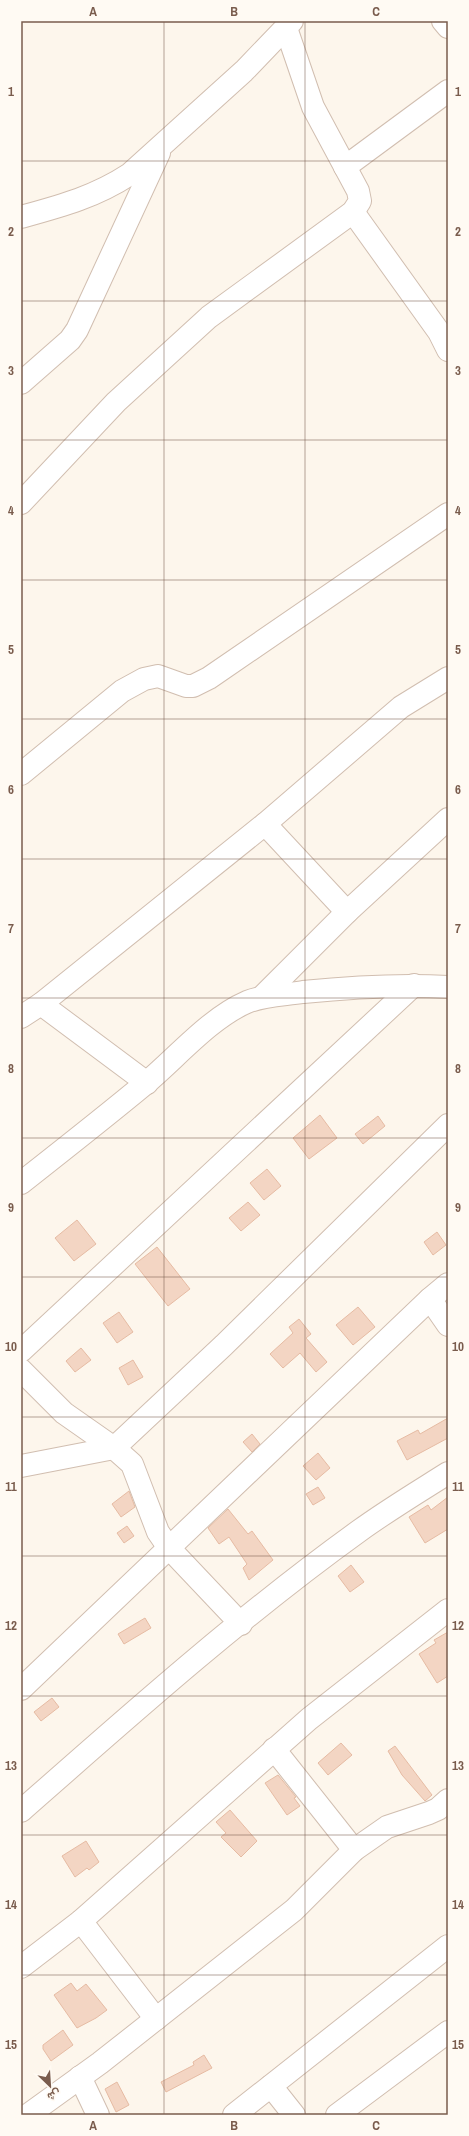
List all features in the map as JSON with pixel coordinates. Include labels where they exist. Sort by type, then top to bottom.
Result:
[{"type":"street","points":[[443,21],[448,27]]},
{"type":"street","points":[[21,217],[87,198],[111,187],[130,174],[244,71],[289,24]]},
{"type":"street","points":[[21,503],[116,402],[209,317],[353,212],[360,201],[358,191],[313,107],[289,24]]},
{"type":"street","points":[[345,167],[448,91]]},
{"type":"street","points":[[21,383],[77,330],[163,145]]},
{"type":"street","points":[[353,212],[445,335]]},
{"type":"street","points":[[21,774],[122,691],[144,679],[158,676],[186,686],[193,686],[209,678],[446,521]]},
{"type":"street","points":[[21,1017],[41,1004],[265,824],[401,707],[448,678]]},
{"type":"street","points":[[262,997],[347,912],[448,818]]},
{"type":"street","points":[[265,824],[347,912]]},
{"type":"street","points":[[21,1183],[147,1083],[230,1011],[262,997],[358,986],[435,983]]},
{"type":"street","points":[[21,1351],[435,983]]},
{"type":"street","points":[[41,1004],[147,1083]]},
{"type":"street","points":[[21,1466],[114,1448],[224,1345],[448,1125]]},
{"type":"street","points":[[21,1689],[430,1299],[448,1284]]},
{"type":"street","points":[[430,1299],[448,1325]]},
{"type":"street","points":[[21,1370],[64,1413],[114,1448],[132,1464],[139,1478],[158,1532],[169,1548],[241,1624]]},
{"type":"street","points":[[21,1811],[241,1624],[360,1530],[448,1473]]},
{"type":"street","points":[[21,1967],[81,1921],[274,1749],[364,1674],[448,1610]]},
{"type":"street","points":[[274,1749],[354,1850]]},
{"type":"street","points":[[28,2115],[156,2019],[294,1910],[354,1850],[387,1827],[429,1813],[448,1800]]},
{"type":"street","points":[[81,1921],[156,2019]]},
{"type":"street","points":[[234,2115],[448,1946]]},
{"type":"street","points":[[337,2115],[448,2032]]},
{"type":"street","points":[[80,2077],[98,2115]]},
{"type":"street","points":[[271,2086],[294,2115]]},
{"type":"building","points":[[320,1115],[337,1138],[309,1159],[293,1138]]},
{"type":"building","points":[[378,1116],[385,1126],[363,1144],[355,1134]]},
{"type":"building","points":[[267,1169],[281,1186],[264,1200],[250,1183]]},
{"type":"building","points":[[248,1202],[260,1215],[241,1231],[229,1218]]},
{"type":"building","points":[[77,1220],[96,1244],[74,1261],[55,1238]]},
{"type":"building","points":[[437,1232],[446,1245],[433,1255],[424,1242]]},
{"type":"building","points":[[157,1247],[190,1289],[168,1306],[135,1264]]},
{"type":"building","points":[[358,1307],[375,1327],[353,1345],[336,1325]]},
{"type":"building","points":[[119,1312],[133,1332],[117,1343],[103,1323]]},
{"type":"building","points":[[299,1319],[311,1334],[306,1338],[327,1362],[316,1372],[300,1353],[283,1368],[270,1354],[293,1333],[289,1327]]},
{"type":"building","points":[[81,1348],[91,1360],[75,1372],[66,1361]]},
{"type":"building","points":[[133,1360],[143,1377],[128,1385],[119,1368]]},
{"type":"building","points":[[448,1418],[448,1438],[407,1460],[397,1441],[418,1430],[420,1434]]},
{"type":"building","points":[[252,1434],[260,1444],[252,1452],[243,1442]]},
{"type":"building","points":[[318,1453],[330,1468],[316,1480],[303,1466]]},
{"type":"building","points":[[318,1487],[325,1498],[313,1505],[306,1494]]},
{"type":"building","points":[[129,1491],[135,1507],[121,1517],[112,1504]]},
{"type":"building","points":[[448,1497],[448,1529],[425,1543],[409,1517],[428,1505],[431,1510]]},
{"type":"building","points":[[228,1509],[248,1534],[252,1531],[273,1560],[249,1580],[243,1568],[247,1564],[229,1537],[219,1544],[208,1528]]},
{"type":"building","points":[[127,1526],[134,1536],[124,1543],[117,1533]]},
{"type":"building","points":[[351,1565],[364,1582],[350,1592],[338,1576]]},
{"type":"building","points":[[145,1618],[151,1628],[124,1644],[118,1634]]},
{"type":"building","points":[[448,1632],[448,1676],[437,1683],[419,1654],[436,1643],[434,1640]]},
{"type":"building","points":[[52,1698],[59,1707],[41,1721],[34,1712]]},
{"type":"building","points":[[341,1743],[352,1755],[328,1775],[318,1763]]},
{"type":"building","points":[[395,1746],[432,1795],[425,1801],[402,1775],[388,1751]]},
{"type":"building","points":[[278,1775],[296,1797],[294,1798],[300,1806],[287,1815],[265,1783]]},
{"type":"building","points":[[230,1810],[257,1841],[241,1857],[221,1837],[226,1833],[216,1822]]},
{"type":"building","points":[[86,1841],[99,1862],[89,1870],[87,1868],[75,1877],[62,1856]]},
{"type":"building","points":[[71,1983],[77,1991],[86,1984],[107,2010],[96,2018],[77,2028],[54,1995]]},
{"type":"building","points":[[63,2030],[73,2045],[51,2061],[43,2049],[43,2045]]},
{"type":"building","points":[[204,2055],[212,2068],[166,2092],[161,2082],[194,2065],[193,2062]]},
{"type":"building","points":[[117,2082],[129,2105],[116,2112],[105,2089]]}]
